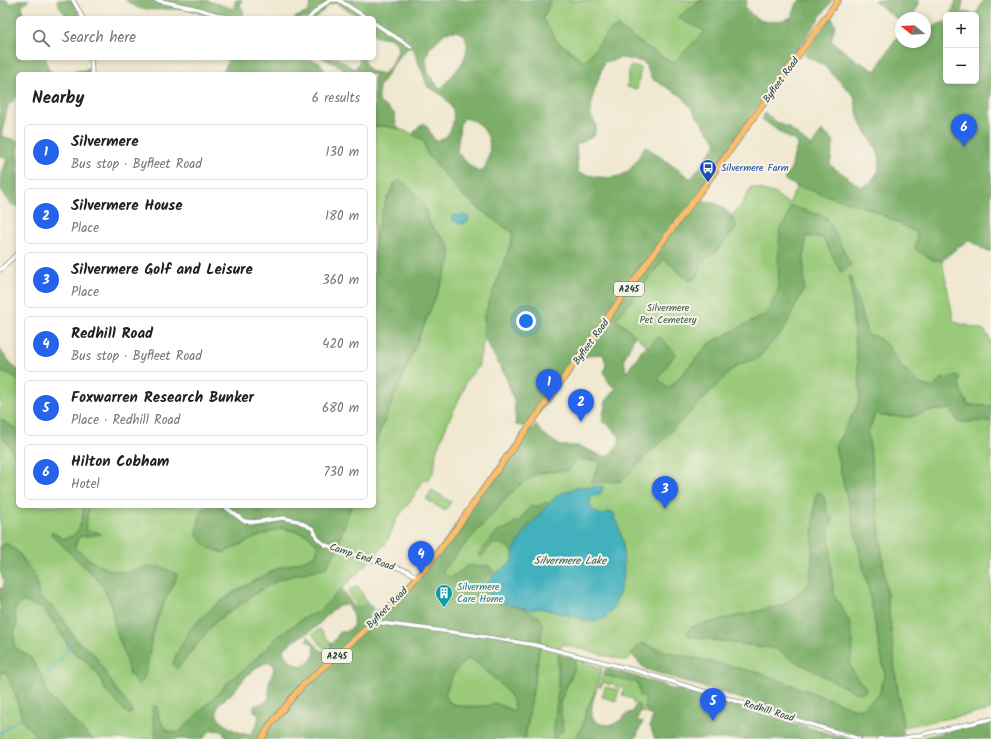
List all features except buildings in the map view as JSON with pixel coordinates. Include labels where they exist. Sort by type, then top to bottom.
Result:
[{"type":"main road","name":"Byfleet Road","points":[[262,739],[269,726],[302,686],[374,622],[417,577],[455,530],[485,486],[703,188],[838,0]]},
{"type":"street","points":[[73,0],[82,16]]},
{"type":"street","points":[[156,0],[198,9],[221,16]]},
{"type":"street","points":[[312,16],[320,7],[331,0],[339,0],[363,16]]},
{"type":"street","points":[[376,24],[411,47]]},
{"type":"street","points":[[91,60],[92,72]]},
{"type":"street","points":[[0,270],[16,255]]},
{"type":"street","name":"Camp End Road","points":[[227,508],[244,521],[254,522],[283,518],[298,521],[313,529],[317,538],[325,545],[408,571],[417,577]]},
{"type":"street","name":"Redhill Road","points":[[374,622],[460,633],[535,645],[638,671],[859,739]]},
{"type":"street","points":[[879,739],[901,739],[991,719]]},
{"type":"green space","points":[[0,0],[6,0],[11,4],[18,0],[29,0],[22,6],[23,16],[16,16],[16,60],[46,60],[49,69],[52,72],[16,72],[16,98],[8,105],[1,136],[16,140],[16,206],[11,204],[0,188],[0,180],[7,159],[0,156]]},
{"type":"green space","points":[[57,0],[71,0],[80,16],[67,16],[60,8]]},
{"type":"green space","points":[[125,0],[206,0],[233,9],[236,0],[242,0],[240,6],[243,10],[244,16],[203,16],[192,10],[150,10],[135,7]]},
{"type":"green space","points":[[312,0],[551,0],[543,19],[557,41],[585,62],[608,32],[617,26],[648,48],[673,63],[705,31],[677,18],[702,0],[747,0],[745,7],[750,13],[761,20],[772,22],[792,17],[797,3],[800,0],[832,0],[748,120],[700,193],[703,200],[720,206],[728,212],[737,227],[716,252],[706,258],[697,277],[689,281],[664,259],[616,319],[635,335],[624,359],[626,373],[647,345],[649,347],[659,336],[676,353],[658,379],[670,388],[710,343],[766,314],[779,288],[778,262],[780,228],[787,219],[791,206],[829,218],[824,220],[829,221],[851,265],[841,272],[823,238],[806,236],[804,289],[783,331],[757,359],[741,363],[734,368],[622,481],[591,483],[600,464],[598,461],[575,459],[570,470],[538,473],[518,486],[442,571],[445,575],[452,577],[467,566],[489,566],[494,572],[478,587],[491,591],[487,600],[489,600],[492,593],[512,605],[522,608],[539,617],[543,625],[525,739],[228,739],[222,731],[211,730],[203,739],[156,739],[152,710],[153,706],[157,707],[159,718],[167,731],[178,733],[218,694],[229,681],[244,670],[278,637],[305,617],[317,613],[342,589],[355,608],[359,609],[368,604],[379,616],[428,565],[528,427],[516,425],[514,401],[506,377],[484,338],[484,316],[510,246],[513,232],[504,227],[462,195],[427,154],[424,141],[413,134],[419,126],[424,123],[436,141],[441,140],[448,134],[452,126],[453,111],[451,107],[443,96],[428,87],[413,48],[408,48],[397,59],[379,87],[379,102],[394,113],[396,124],[399,129],[376,126],[376,72],[384,74],[397,54],[399,46],[389,38],[376,37],[376,16],[357,16],[336,3],[330,4],[318,16],[299,16],[308,12]],"holes":[[[456,31],[465,35],[467,42],[466,54],[461,64],[443,87],[439,88],[428,73],[426,59],[429,49],[446,32]],[[621,58],[644,62],[652,79],[682,96],[717,143],[691,179],[645,146],[634,165],[623,174],[605,178],[578,173],[576,145],[594,136],[596,125],[590,114],[593,95],[604,62]],[[465,118],[474,121],[482,128],[488,138],[490,144],[489,156],[484,169],[479,172],[470,166],[457,152],[460,124]],[[603,354],[606,364],[604,373],[610,384],[616,388],[606,400],[602,421],[609,425],[620,437],[618,444],[609,456],[602,456],[579,446],[560,446],[540,431],[536,424],[532,429],[529,427],[577,360],[590,355]],[[345,604],[350,609],[353,627],[345,632],[340,632],[329,648],[324,652],[319,649],[308,636],[307,641],[313,644],[315,654],[310,661],[302,667],[288,659],[283,651],[287,646],[314,629],[330,612],[340,605]],[[468,659],[472,659],[492,675],[512,698],[514,711],[495,703],[484,707],[467,707],[450,703],[445,695],[451,679],[463,662]],[[270,662],[274,666],[269,682],[269,698],[266,702],[254,706],[254,711],[259,715],[259,718],[253,731],[249,735],[240,733],[225,725],[218,718],[218,704],[231,694],[252,670]]]},
{"type":"green space","points":[[551,0],[702,0],[697,3],[706,31],[673,63],[648,48],[608,32],[585,62],[557,41],[543,19]]},
{"type":"green space","points":[[919,0],[915,12],[895,12],[895,17],[874,1]]},
{"type":"green space","points":[[956,0],[963,0],[961,12],[952,12]]},
{"type":"green space","points":[[984,0],[991,0],[991,251],[986,251],[970,240],[958,247],[942,261],[931,259],[915,249],[917,239],[916,232],[873,210],[797,186],[784,180],[792,166],[798,143],[762,119],[765,113],[778,123],[788,127],[811,146],[822,131],[834,141],[830,165],[861,187],[870,183],[878,172],[880,160],[877,150],[859,120],[854,96],[823,65],[804,55],[830,18],[832,18],[835,25],[831,41],[856,60],[875,71],[895,40],[895,48],[931,48],[931,29],[943,22],[943,84],[979,84],[979,12],[977,12]]},
{"type":"green space","points":[[226,60],[312,60],[320,63],[326,72],[223,72],[228,62]]},
{"type":"green space","points":[[327,60],[340,60],[354,69],[360,60],[365,60],[364,63],[370,71],[375,72],[347,72]]},
{"type":"green space","points":[[630,66],[641,68],[637,89],[627,87]]},
{"type":"green space","points":[[90,69],[90,72],[71,72]]},
{"type":"green space","points":[[376,126],[401,130],[413,134],[424,141],[427,154],[476,207],[513,232],[510,246],[484,316],[484,338],[478,367],[466,381],[463,391],[449,420],[436,451],[433,473],[428,479],[424,480],[412,499],[397,518],[387,542],[375,556],[317,613],[305,617],[278,637],[244,670],[229,681],[218,694],[178,733],[167,731],[159,718],[157,707],[152,710],[156,739],[92,739],[47,695],[42,676],[29,656],[14,647],[14,633],[17,623],[14,615],[15,608],[23,601],[43,609],[54,622],[71,650],[84,659],[98,674],[107,693],[128,714],[132,713],[132,710],[115,688],[94,654],[76,640],[58,612],[38,597],[36,578],[18,552],[6,543],[0,548],[0,435],[9,445],[16,458],[16,508],[83,508],[81,523],[76,533],[63,539],[52,532],[51,534],[94,576],[104,588],[111,604],[115,628],[124,652],[129,673],[145,674],[159,614],[176,580],[173,572],[159,567],[125,572],[108,569],[93,562],[75,549],[74,548],[78,537],[101,534],[97,532],[85,531],[89,508],[203,508],[198,524],[223,553],[252,539],[282,528],[308,535],[318,546],[317,554],[305,560],[276,569],[236,591],[214,606],[190,629],[177,669],[215,622],[259,591],[280,579],[305,573],[342,528],[350,508],[376,508],[376,441],[450,262],[451,253],[448,244],[428,222],[426,210],[394,183],[383,208],[376,238]]},
{"type":"green space","points":[[400,180],[412,190],[421,201],[426,210],[429,222],[449,248],[450,262],[376,441],[376,238],[383,208],[395,183]]},
{"type":"green space","name":"Silvermere Pet Cemetery","points":[[797,186],[873,210],[916,232],[917,239],[931,259],[942,261],[954,322],[984,330],[991,341],[991,406],[968,405],[960,388],[933,388],[919,384],[900,365],[887,345],[868,336],[850,277],[860,396],[857,407],[835,447],[869,591],[885,675],[879,695],[864,707],[855,709],[760,673],[667,652],[641,643],[627,661],[562,644],[558,655],[558,690],[553,739],[525,739],[541,642],[480,598],[437,574],[518,486],[559,460],[582,454],[597,459],[600,464],[591,482],[708,393],[737,365],[757,358],[783,331],[792,206],[789,211],[785,228],[782,288],[766,314],[710,343],[669,388],[650,373],[658,355],[616,319],[664,259],[689,281],[697,277],[706,257],[716,252],[737,227],[731,216],[741,206],[751,187],[774,193],[789,204]]},
{"type":"green space","points":[[850,275],[868,336],[874,335],[887,345],[900,365],[919,384],[933,388],[941,379],[959,376],[960,388],[968,405],[991,406],[991,421],[958,422],[951,409],[928,411],[909,417],[881,416],[876,412],[868,432],[894,663],[904,736],[861,736],[645,669],[631,654],[641,643],[667,652],[760,673],[855,709],[864,707],[879,695],[885,675],[869,591],[835,446],[857,407],[860,396]]},
{"type":"green space","points":[[0,350],[16,369],[16,379],[10,374],[0,372]]},
{"type":"green space","points":[[0,372],[10,374],[16,379],[16,429],[0,419]]},
{"type":"green space","points":[[952,409],[958,422],[991,421],[991,710],[903,727],[894,663],[868,432],[876,411],[881,416],[909,417],[928,411]]},
{"type":"green space","points":[[0,420],[16,429],[16,458],[9,445],[0,435]]},
{"type":"green space","points":[[432,490],[451,502],[445,511],[426,499]]},
{"type":"green space","points":[[818,492],[823,494],[828,514],[833,518],[832,525],[829,528],[834,596],[841,605],[849,621],[853,643],[850,665],[857,679],[866,687],[865,692],[856,693],[793,660],[776,649],[692,637],[688,635],[688,631],[691,627],[783,605],[809,584],[811,576],[815,497]]},
{"type":"green space","points":[[546,502],[555,506],[517,550],[511,551],[503,544],[493,544],[481,557],[478,555],[500,530],[509,528],[513,523],[519,521],[531,506],[539,506]]},
{"type":"green space","points":[[83,508],[89,508],[85,531],[97,532],[101,534],[78,537],[74,548],[88,559],[98,565],[114,571],[126,572],[147,567],[160,567],[177,574],[156,621],[146,671],[142,682],[139,685],[129,673],[124,652],[115,628],[111,604],[104,588],[94,576],[51,534],[52,532],[63,539],[76,533],[81,523]]},
{"type":"green space","points":[[350,508],[335,553],[326,567],[281,579],[259,591],[215,622],[177,669],[173,665],[176,655],[190,629],[215,606],[236,591],[276,569],[305,560],[317,554],[318,546],[308,535],[282,528],[252,539],[223,553],[209,548],[197,536],[198,524],[202,509]]},
{"type":"green space","points":[[6,543],[18,552],[36,578],[39,597],[58,612],[76,640],[94,654],[115,688],[132,710],[132,713],[128,714],[107,693],[98,674],[84,659],[71,650],[54,622],[43,609],[23,601],[18,605],[14,613],[17,623],[14,633],[14,647],[29,656],[42,676],[47,695],[92,739],[38,739],[22,720],[17,699],[6,672],[0,673],[0,588],[4,588],[0,571],[0,548]]},
{"type":"green space","points":[[358,586],[367,603],[358,608],[348,591]]},
{"type":"green space","points":[[320,629],[331,644],[324,649],[312,634]]},
{"type":"green space","points":[[559,654],[576,659],[574,670],[560,702],[563,731],[557,735],[557,739],[553,739],[558,690]]},
{"type":"green space","points":[[468,659],[472,659],[499,683],[512,698],[514,711],[489,706],[464,706],[450,703],[445,695],[453,674],[463,662]]},
{"type":"green space","points":[[576,659],[602,668],[596,690],[587,708],[582,727],[575,739],[557,739],[557,735],[563,731],[560,702],[574,670]]},
{"type":"green space","points":[[606,668],[663,685],[670,689],[677,689],[848,739],[655,739],[650,726],[653,716],[644,708],[646,697],[640,696],[638,683],[603,675]]},
{"type":"green space","points":[[6,672],[17,699],[22,720],[38,739],[0,739],[0,673]]},
{"type":"green space","points":[[603,675],[638,683],[639,690],[646,697],[653,716],[640,711],[640,706],[633,703],[633,699],[622,695],[624,687],[620,686],[619,688],[611,683],[610,685],[603,682],[601,687],[599,687]]},
{"type":"green space","points":[[605,687],[619,690],[616,701],[602,697]]},
{"type":"green space","points":[[596,690],[592,705],[592,714],[596,722],[601,724],[611,725],[618,722],[630,712],[632,713],[636,704],[640,706],[637,720],[643,722],[635,739],[575,739],[582,727],[587,708]]},
{"type":"green space","points":[[991,722],[991,739],[915,739]]},
{"type":"water","points":[[455,215],[467,216],[469,219],[468,222],[462,224],[452,220],[451,217]]},
{"type":"water","name":"Silvermere Lake","points":[[603,486],[600,495],[591,497],[590,504],[595,512],[604,515],[607,512],[614,513],[615,516],[613,519],[617,521],[623,542],[624,572],[619,594],[613,608],[606,617],[597,621],[587,621],[539,608],[532,610],[497,602],[489,591],[479,589],[479,586],[488,582],[494,574],[513,561],[513,552],[526,530],[556,496],[577,487]]},
{"type":"waterway","points":[[47,673],[59,662],[71,643]]},
{"type":"waterway","points":[[0,734],[19,718]]},
{"type":"place","name":"Hilton Cobham","points":[[964,147]]},
{"type":"place","name":"Silvermere Farm","points":[[708,183]]},
{"type":"place","name":"Silvermere","points":[[549,402]]},
{"type":"place","name":"Silvermere House","points":[[581,422]]},
{"type":"place","name":"Silvermere Golf and Leisure","points":[[665,509]]},
{"type":"place","name":"Redhill Road","points":[[421,574]]},
{"type":"place","name":"Silvermere Care Home","points":[[444,608]]},
{"type":"place","name":"Foxwarren Research Bunker","points":[[713,721]]}]
